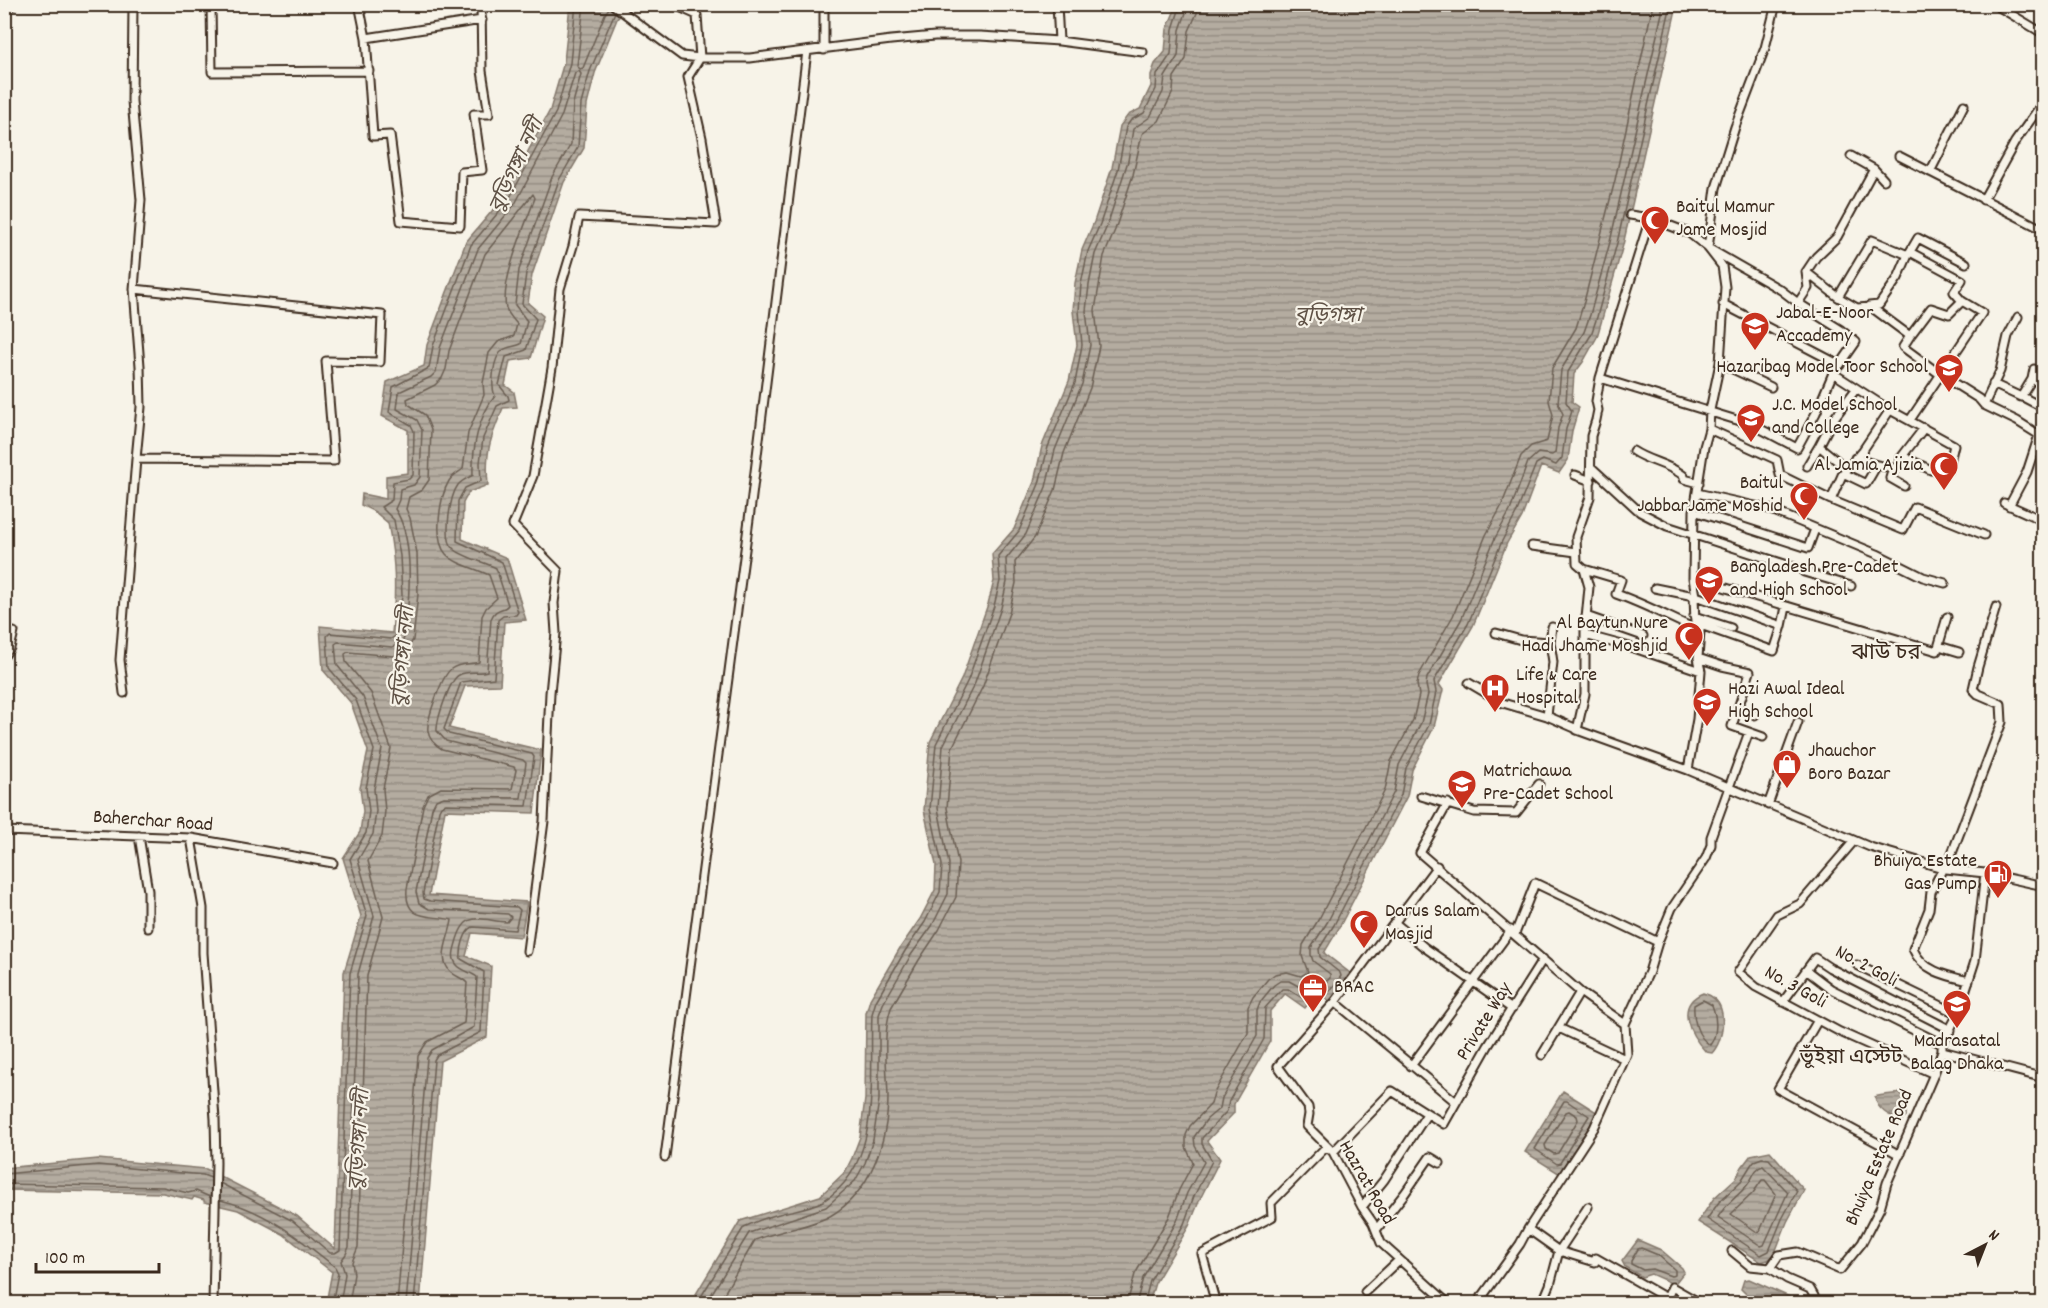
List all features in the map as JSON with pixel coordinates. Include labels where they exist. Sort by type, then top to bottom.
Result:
[{"type":"street","points":[[4,8],[15,4]]},
{"type":"street","points":[[124,693],[120,660],[141,407],[141,366],[134,289],[141,200],[132,101],[133,4]]},
{"type":"street","points":[[211,4],[212,72],[369,71]]},
{"type":"street","points":[[358,4],[366,38],[373,136],[390,135],[400,221],[460,226],[462,172],[482,170],[474,114],[489,114],[482,71],[481,4]]},
{"type":"street","points":[[612,4],[681,56],[700,58],[750,58],[935,36],[980,36],[1059,41],[1143,52]]},
{"type":"street","points":[[527,951],[544,821],[550,693],[556,633],[554,603],[558,571],[513,525],[533,476],[552,368],[560,289],[579,217],[716,224],[702,138],[688,76],[700,58],[697,15],[677,4]]},
{"type":"street","points":[[824,4],[824,50]]},
{"type":"street","points":[[1057,4],[1059,41]]},
{"type":"street","points":[[1688,770],[1697,719],[1701,671],[1698,658],[1700,631],[1695,619],[1693,578],[1694,511],[1720,363],[1724,318],[1725,287],[1722,266],[1707,248],[1716,188],[1764,48],[1776,4]]},
{"type":"street","points":[[1994,4],[2043,34]]},
{"type":"street","points":[[366,38],[482,20]]},
{"type":"street","points":[[665,1157],[807,51]]},
{"type":"street","points":[[1983,200],[2015,142],[2043,101]]},
{"type":"street","points":[[1930,172],[1964,105]]},
{"type":"street","points":[[1851,156],[1874,169],[1884,180]]},
{"type":"street","points":[[1899,156],[2043,230]]},
{"type":"street","points":[[1798,303],[1808,288],[1806,272],[1816,257],[1837,237],[1874,169]]},
{"type":"street","points":[[1600,378],[1753,425],[1797,448],[1833,373],[1856,342],[1781,290],[1707,248],[1689,233],[1650,218],[1630,215]]},
{"type":"street","points":[[1650,218],[1600,378],[1596,401],[1598,410],[1592,436],[1590,497],[1576,537],[1576,563],[1584,569],[1620,580],[1616,594],[1641,603],[1651,610],[1700,631]]},
{"type":"street","points":[[1857,308],[1879,305],[1898,278],[1917,238],[1966,263]]},
{"type":"street","points":[[1838,297],[1872,240],[1909,253],[1962,280],[1954,291],[1962,301],[1982,313],[1910,420]]},
{"type":"street","points":[[1806,272],[1838,297],[1857,308],[1871,307],[1910,336]]},
{"type":"street","points":[[134,289],[382,315],[380,362],[326,361],[334,461],[135,459]]},
{"type":"street","points":[[1962,301],[1949,314],[1931,308],[1903,347],[1979,399],[1984,405],[2041,436],[2027,472],[2006,504],[2043,521]]},
{"type":"street","points":[[1724,304],[1840,365]]},
{"type":"street","points":[[1984,405],[2000,371],[2007,336],[2018,317]]},
{"type":"street","points":[[1720,363],[1771,387]]},
{"type":"street","points":[[2021,396],[2032,379],[2034,369]]},
{"type":"street","points":[[1833,373],[1890,410],[1954,445],[1948,470],[1931,470],[1904,457],[1890,478]]},
{"type":"street","points":[[2032,379],[2043,385]]},
{"type":"street","points":[[1993,384],[2043,408]]},
{"type":"street","points":[[1807,466],[1832,421],[1856,389]]},
{"type":"street","points":[[1831,500],[1844,471],[1863,450],[1890,410]]},
{"type":"street","points":[[1890,478],[1893,468],[1924,428]]},
{"type":"street","points":[[1709,429],[1777,460],[1780,475],[1831,500],[1903,530],[1915,507],[1984,535]]},
{"type":"street","points":[[1819,446],[1844,471],[1866,484],[1877,465]]},
{"type":"street","points":[[1633,451],[1644,458],[1675,468],[1684,476],[1684,479],[1699,483]]},
{"type":"street","points":[[1855,458],[1893,468]]},
{"type":"street","points":[[1591,466],[1640,512],[1667,526],[1851,586]]},
{"type":"street","points":[[1575,475],[1591,481]]},
{"type":"street","points":[[1890,478],[1904,486]]},
{"type":"street","points":[[1697,493],[1769,509],[1878,554],[1923,577],[1945,583]]},
{"type":"street","points":[[1694,511],[1808,548],[1815,529]]},
{"type":"street","points":[[1532,546],[1576,552]]},
{"type":"street","points":[[1577,729],[1585,694],[1585,635],[1589,587],[1584,569]]},
{"type":"street","points":[[1693,578],[1938,651],[1947,617]]},
{"type":"street","points":[[1655,588],[1695,596],[1782,626]]},
{"type":"street","points":[[1695,619],[1774,651],[1786,607]]},
{"type":"street","points":[[1969,981],[1938,972],[1918,961],[1913,950],[1929,909],[1931,892],[1944,869],[2002,722],[2001,704],[1978,694],[1973,689],[1996,607]]},
{"type":"street","points":[[1586,616],[1643,636]]},
{"type":"street","points":[[1695,619],[1731,628]]},
{"type":"street","points":[[1547,716],[1553,662],[1550,642],[1552,627]]},
{"type":"street","points":[[4,656],[10,648],[14,632]]},
{"type":"street","points":[[1496,633],[1521,640],[1550,642]]},
{"type":"street","points":[[1585,635],[1637,649],[1701,671]]},
{"type":"street","points":[[1939,646],[1959,652]]},
{"type":"street","points":[[1698,658],[1750,672],[1732,726],[1763,737]]},
{"type":"street","points":[[1469,683],[1503,703],[1547,716],[1688,770],[1870,847],[1944,869],[1985,873],[2043,886]]},
{"type":"street","points":[[1738,708],[1755,715]]},
{"type":"street","points":[[1768,805],[1798,722]]},
{"type":"street","points":[[1477,1304],[1520,1244],[1594,1128],[1627,1054],[1625,1024],[1649,972],[1672,908],[1706,858],[1749,732]]},
{"type":"street","points":[[1421,796],[1474,812],[1516,813],[1539,784]]},
{"type":"street","points":[[1448,804],[1420,853],[1580,992],[1625,1024]]},
{"type":"street","name":"Baherchar Road","points":[[4,831],[191,838],[333,864]]},
{"type":"street","points":[[139,836],[148,891],[148,928]]},
{"type":"street","points":[[191,838],[203,908],[203,953],[216,1163],[213,1304]]},
{"type":"street","name":"No. 3 Goli","points":[[1854,840],[1800,904],[1777,915],[1738,972],[1756,987],[1783,1002],[1934,1074]]},
{"type":"street","points":[[1437,866],[1335,1002],[1456,1102]]},
{"type":"street","name":"Bhuiya Estate Road","points":[[1770,1268],[1779,1255],[1798,1252],[1840,1270],[1862,1243],[1880,1208],[1887,1183],[1934,1074],[1942,1047],[1958,1014],[1969,981],[1975,961],[1985,873]]},
{"type":"street","points":[[1411,1066],[1472,982],[1513,932],[1535,883],[1658,942]]},
{"type":"street","points":[[1395,923],[1472,982],[1512,1009]]},
{"type":"street","name":"No. 2 Goli","points":[[1783,1002],[1815,958],[1830,968],[1951,1030]]},
{"type":"street","name":"Private Way","points":[[1427,1114],[1444,1124],[1543,959]]},
{"type":"street","points":[[1857,965],[1958,1014]]},
{"type":"street","points":[[1806,970],[1831,989],[1942,1047],[2043,1078]]},
{"type":"street","points":[[1542,1055],[1580,992]]},
{"type":"street","name":"Hazrat Road","points":[[1335,1002],[1278,1066],[1308,1107],[1306,1126],[1330,1149],[1376,1230],[1381,1243],[1449,1304]]},
{"type":"street","points":[[1818,1020],[1778,1089],[1900,1155]]},
{"type":"street","points":[[1559,1028],[1624,1059]]},
{"type":"street","points":[[1216,1304],[1202,1254],[1272,1217],[1271,1203],[1392,1091],[1427,1114],[1384,1180],[1362,1207]]},
{"type":"street","points":[[1376,1230],[1406,1193],[1430,1157],[1440,1163]]},
{"type":"street","points":[[1542,1304],[1550,1285],[1559,1251],[1588,1207]]},
{"type":"street","points":[[1528,1229],[1559,1251],[1595,1262],[1596,1258],[1667,1298],[1672,1287],[1702,1304]]},
{"type":"street","points":[[1732,1251],[1750,1266],[1770,1268],[1787,1279],[1810,1289],[1815,1296],[1815,1304]]},
{"type":"street","points":[[1365,1292],[1399,1260]]},
{"type":"street","points":[[1659,1304],[1661,1295]]},
{"type":"street","points":[[1482,1296],[1492,1304]]},
{"type":"water","name":"বুড়িগঙ্গা নদী","points":[[570,5],[629,5],[617,19],[595,73],[587,105],[584,148],[564,182],[532,275],[528,303],[543,316],[531,358],[510,361],[505,385],[514,392],[517,407],[503,408],[495,428],[488,454],[488,485],[469,492],[463,503],[462,539],[507,558],[526,620],[504,622],[500,685],[465,686],[449,728],[541,750],[534,813],[445,810],[429,895],[527,902],[521,937],[472,933],[466,956],[491,966],[487,1037],[440,1061],[420,1303],[326,1303],[332,1272],[283,1234],[238,1210],[204,1202],[194,1197],[192,1200],[163,1193],[5,1190],[4,1168],[98,1159],[206,1169],[297,1216],[335,1249],[344,972],[361,916],[343,858],[360,832],[363,811],[360,788],[368,751],[351,703],[323,670],[320,626],[392,633],[394,578],[393,551],[388,523],[375,512],[361,505],[362,494],[386,499],[386,476],[408,473],[408,430],[382,416],[387,382],[424,366],[427,345],[466,242],[503,198],[550,110],[564,62]]},
{"type":"water","name":"বুড়িগঙ্গা","points":[[1177,5],[1675,5],[1675,14],[1623,245],[1597,337],[1574,374],[1572,402],[1579,407],[1572,431],[1568,460],[1559,473],[1541,466],[1522,517],[1507,543],[1473,626],[1439,684],[1443,690],[1434,727],[1412,770],[1407,796],[1324,953],[1350,973],[1330,1001],[1317,992],[1305,1008],[1285,994],[1270,1011],[1270,1041],[1234,1104],[1234,1113],[1207,1141],[1220,1159],[1189,1226],[1155,1283],[1149,1303],[695,1304],[696,1294],[740,1221],[820,1196],[845,1172],[860,1137],[865,1099],[866,1013],[870,999],[920,919],[935,890],[936,865],[924,810],[930,742],[962,678],[988,604],[994,581],[992,554],[1014,529],[1034,482],[1042,446],[1069,381],[1077,345],[1073,311],[1075,283],[1082,250],[1112,168],[1120,126],[1128,115],[1140,109],[1151,86],[1151,75],[1155,64],[1165,52],[1167,29]]},
{"type":"water","points":[[1703,993],[1717,1002],[1722,1016],[1719,1041],[1712,1053],[1706,1052],[1700,1045],[1688,1021],[1689,1005],[1694,998]]},
{"type":"water","points":[[1563,1091],[1598,1113],[1560,1174],[1525,1152]]},
{"type":"water","points":[[1901,1093],[1906,1104],[1906,1117],[1902,1120],[1885,1112],[1878,1106],[1875,1097]]},
{"type":"water","points":[[1770,1151],[1804,1190],[1787,1222],[1774,1255],[1761,1262],[1698,1222],[1714,1198],[1736,1178],[1751,1155]]},
{"type":"water","points":[[1638,1240],[1661,1250],[1682,1268],[1684,1272],[1676,1282],[1671,1283],[1651,1274],[1642,1277],[1625,1267],[1622,1261]]},
{"type":"water","points":[[1749,1279],[1800,1303],[1768,1303],[1753,1298],[1741,1289],[1744,1280]]},
{"type":"place","name":"Baitul Mamur Jame Mosjid","points":[[1655,246]]},
{"type":"place","name":"Jabal-E-Noor Accademy","points":[[1755,352]]},
{"type":"place","name":"Hazaribag Model Toor School","points":[[1949,394]]},
{"type":"place","name":"J.C. Model School and College","points":[[1751,444]]},
{"type":"place","name":"Al Jamia Ajizia","points":[[1944,492]]},
{"type":"place","name":"Baitul JabbarJame Moshid","points":[[1804,522]]},
{"type":"place","name":"Bangladesh Pre-Cadet and High School","points":[[1709,606]]},
{"type":"place","name":"Al Baytun Nure Hadi Jhame Moshjid","points":[[1689,662]]},
{"type":"place","name":"Life & Care Hospital","points":[[1495,714]]},
{"type":"place","name":"Hazi Awal Ideal High School","points":[[1707,728]]},
{"type":"place","name":"Jhauchor Boro Bazar","points":[[1787,790]]},
{"type":"place","name":"Matrichawa Pre-Cadet School","points":[[1462,810]]},
{"type":"place","name":"Bhuiya Estate Gas Pump","points":[[1998,900]]},
{"type":"place","name":"Darus Salam Masjid","points":[[1364,950]]},
{"type":"place","name":"BRAC","points":[[1313,1014]]},
{"type":"place","name":"Madrasatal Balag Dhaka","points":[[1957,1030]]},
{"type":"district","name":"ঝাউ চর","points":[[1886,654]]},
{"type":"district","name":"ভূঁইয়া এস্টেট","points":[[1851,1059]]}]
